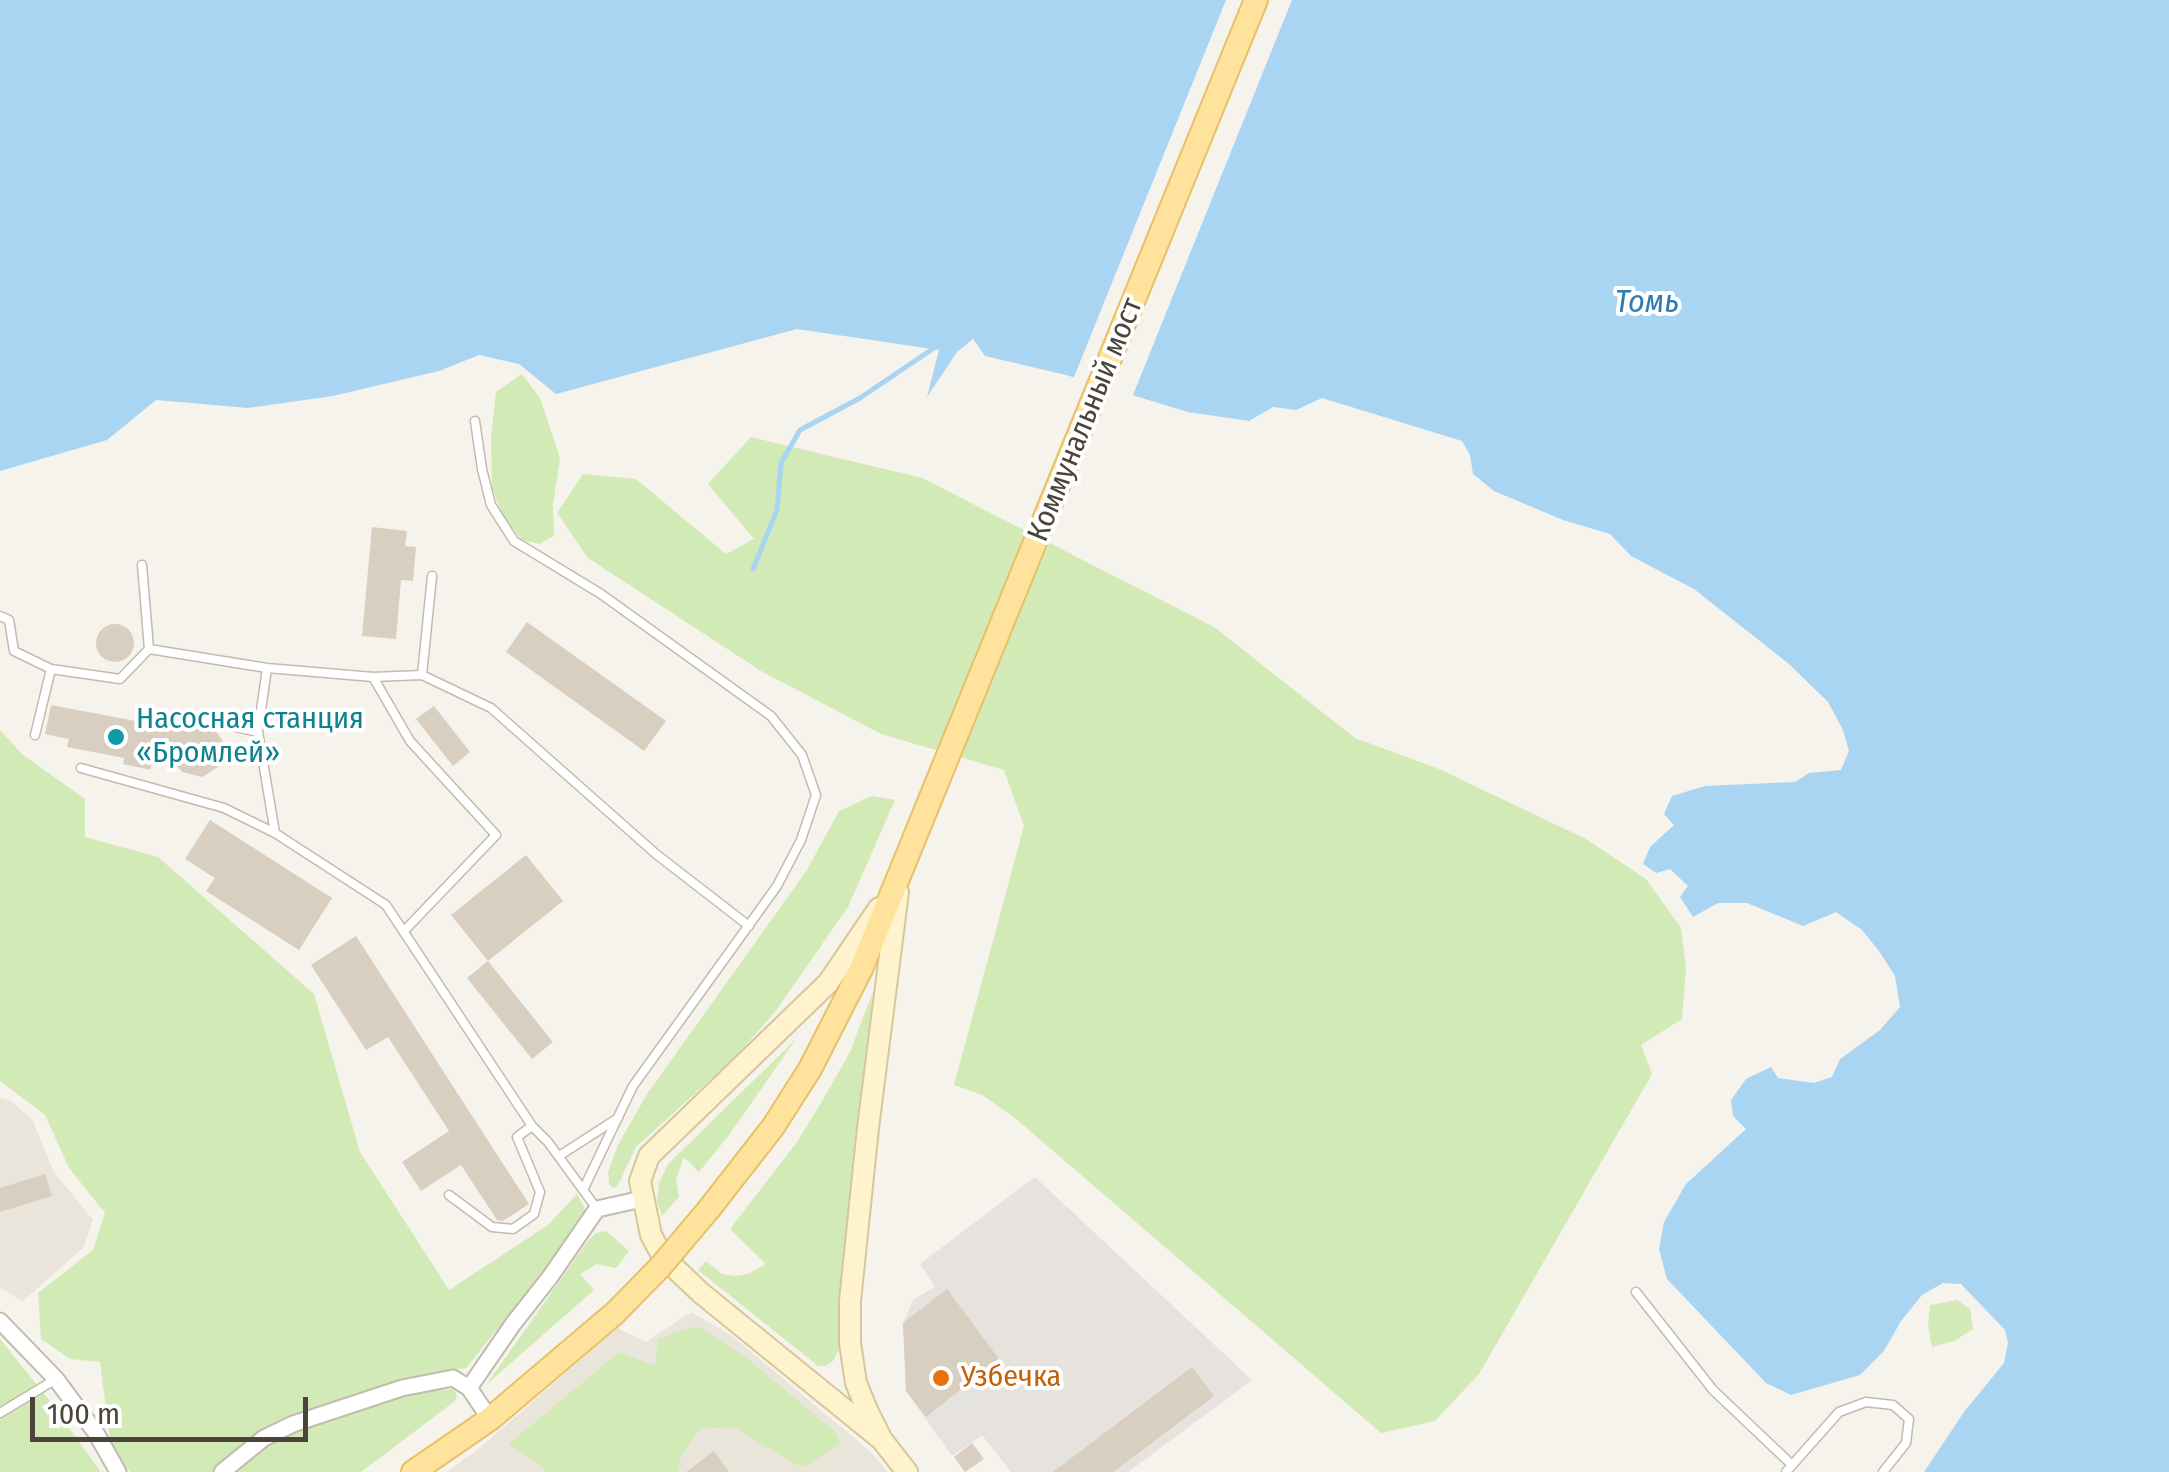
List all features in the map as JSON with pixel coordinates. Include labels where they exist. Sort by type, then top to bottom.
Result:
[{"type":"main road","name":"Коммунальный мост","points":[[414,1472],[490,1419],[615,1314],[709,1209],[773,1127],[810,1069],[861,969],[916,840],[1256,0]]},
{"type":"main road","points":[[900,877],[828,983],[650,1156],[640,1181],[651,1235],[663,1256],[701,1293],[882,1440],[907,1472]]},
{"type":"main road","points":[[882,1440],[856,1383],[850,1344],[850,1301],[900,877]]},
{"type":"street","points":[[469,1388],[597,1209],[642,1199]]},
{"type":"street","points":[[0,1321],[56,1378],[118,1472]]},
{"type":"street","points":[[222,1472],[264,1438],[293,1424],[402,1388],[453,1378],[469,1388],[490,1419]]},
{"type":"lane","points":[[474,422],[491,505],[514,541],[601,594],[771,716],[802,756],[816,796],[802,840],[777,886],[633,1086],[584,1190]]},
{"type":"lane","points":[[0,616],[9,620],[14,651],[51,669],[120,680],[150,648],[142,565]]},
{"type":"lane","points":[[422,675],[432,576]]},
{"type":"lane","points":[[150,648],[267,668],[373,677],[422,675],[490,708],[656,854],[749,926]]},
{"type":"lane","points":[[267,668],[258,732],[275,833]]},
{"type":"lane","points":[[35,736],[51,669]]},
{"type":"lane","points":[[373,677],[410,741],[496,835],[405,930]]},
{"type":"lane","points":[[199,719],[258,732]]},
{"type":"lane","points":[[81,768],[224,808],[275,833],[386,905],[532,1126],[597,1209]]},
{"type":"lane","points":[[558,1156],[618,1118]]},
{"type":"lane","points":[[449,1195],[492,1227],[513,1229],[534,1214],[540,1192],[517,1137],[532,1126]]},
{"type":"lane","points":[[1636,1292],[1713,1390],[1789,1468],[1839,1412],[1866,1402],[1893,1405],[1909,1419],[1906,1443],[1882,1472]]},
{"type":"lane","points":[[0,1413],[56,1378]]},
{"type":"shaded area","points":[[0,1098],[9,1100],[32,1119],[54,1172],[93,1220],[83,1248],[23,1301],[0,1288]]},
{"type":"shaded area","points":[[1035,1177],[1252,1380],[1128,1472],[1011,1472],[982,1435],[952,1456],[906,1391],[903,1323],[913,1300],[935,1287],[920,1264]]},
{"type":"shaded area","points":[[691,1312],[731,1335],[872,1453],[887,1472],[447,1472],[617,1328],[646,1342]]},
{"type":"shaded area","points":[[971,1384],[982,1398],[936,1430],[926,1417]]},
{"type":"green space","points":[[522,374],[540,398],[560,458],[553,504],[554,536],[540,544],[522,540],[503,517],[492,488],[491,437],[496,392]]},
{"type":"green space","points":[[751,437],[922,478],[1214,627],[1355,738],[1439,769],[1586,839],[1646,879],[1681,928],[1686,968],[1682,1019],[1641,1045],[1652,1074],[1479,1374],[1435,1421],[1381,1433],[1015,1118],[982,1095],[954,1085],[1024,826],[1004,770],[881,734],[761,671],[588,558],[557,513],[583,474],[636,479],[726,554],[754,539],[708,484]]},
{"type":"green space","points":[[0,730],[23,755],[85,799],[85,837],[158,857],[314,994],[360,1152],[449,1290],[548,1225],[577,1194],[587,1213],[466,1368],[443,1371],[424,1392],[453,1389],[455,1401],[361,1472],[130,1472],[111,1447],[100,1362],[70,1359],[41,1339],[38,1293],[93,1250],[105,1213],[69,1168],[45,1115],[0,1081]]},
{"type":"green space","points":[[872,796],[895,800],[848,907],[775,1012],[735,1057],[636,1147],[613,1188],[608,1172],[618,1145],[647,1094],[807,870],[839,811]]},
{"type":"green space","points":[[873,992],[844,1245],[839,1349],[833,1361],[818,1366],[698,1270],[706,1261],[722,1274],[734,1276],[748,1274],[766,1264],[730,1229],[797,1142],[824,1098],[850,1052]]},
{"type":"green space","points":[[796,1039],[699,1172],[684,1157],[676,1179],[679,1197],[662,1216],[657,1201],[659,1183],[668,1164]]},
{"type":"green space","points":[[606,1231],[629,1251],[616,1268],[597,1264],[580,1274],[594,1290],[486,1385],[588,1241],[596,1233]]},
{"type":"green space","points":[[1957,1300],[1970,1309],[1973,1329],[1954,1341],[1932,1347],[1930,1305]]},
{"type":"green space","points":[[697,1326],[743,1355],[835,1432],[840,1443],[807,1466],[797,1465],[733,1427],[699,1429],[681,1457],[678,1472],[544,1472],[545,1468],[509,1444],[619,1352],[655,1366],[658,1339]]},
{"type":"green space","points":[[0,1339],[46,1396],[101,1472],[0,1472]]},
{"type":"water","name":"Томь","points":[[0,0],[2169,0],[2169,1472],[1924,1472],[1964,1412],[2004,1363],[2008,1343],[2005,1330],[1961,1284],[1943,1283],[1922,1295],[1884,1351],[1860,1375],[1791,1395],[1766,1383],[1667,1279],[1659,1249],[1664,1222],[1686,1184],[1746,1129],[1733,1116],[1731,1100],[1746,1079],[1771,1067],[1778,1078],[1814,1083],[1832,1077],[1840,1059],[1880,1030],[1900,1007],[1895,976],[1879,951],[1862,930],[1836,912],[1803,926],[1747,903],[1718,903],[1693,917],[1680,897],[1688,886],[1670,869],[1656,873],[1643,864],[1650,847],[1674,825],[1664,814],[1672,796],[1705,786],[1795,782],[1809,773],[1841,770],[1849,751],[1828,702],[1789,664],[1694,589],[1631,556],[1610,534],[1563,520],[1494,491],[1473,474],[1470,455],[1462,441],[1322,398],[1296,410],[1273,407],[1249,421],[1188,412],[1066,375],[985,356],[973,339],[957,352],[927,397],[939,350],[797,329],[556,394],[519,364],[479,355],[439,371],[333,396],[248,408],[156,400],[107,440],[0,471]]},
{"type":"pier","points":[[1226,0],[1292,0],[1131,400],[1072,382]]},
{"type":"building","points":[[372,527],[407,531],[405,546],[416,547],[413,581],[401,580],[396,639],[362,636]]},
{"type":"building","points":[[527,622],[666,721],[644,751],[506,652]]},
{"type":"building","points":[[115,624],[128,630],[134,643],[128,656],[115,662],[102,656],[96,643],[102,630]]},
{"type":"building","name":"Насосная станция «Бромлей»","points":[[51,705],[183,730],[192,724],[215,730],[224,743],[221,765],[202,777],[152,763],[150,770],[123,764],[124,758],[67,747],[69,739],[45,734]]},
{"type":"building","points":[[434,706],[470,752],[453,766],[416,719]]},
{"type":"building","points":[[210,820],[332,898],[299,950],[206,891],[215,878],[185,859]]},
{"type":"building","points":[[526,855],[563,901],[488,961],[451,915]]},
{"type":"building","points":[[356,936],[529,1204],[503,1221],[497,1220],[461,1165],[421,1191],[402,1162],[449,1131],[388,1037],[366,1050],[311,965]]},
{"type":"building","points":[[488,961],[553,1042],[532,1059],[467,978]]},
{"type":"building","points":[[45,1174],[52,1196],[0,1212],[0,1188]]},
{"type":"building","points":[[947,1289],[999,1359],[926,1417],[906,1391],[903,1323]]},
{"type":"building","points":[[1192,1367],[1214,1396],[1113,1472],[1053,1472]]},
{"type":"building","points":[[972,1443],[984,1459],[965,1472],[954,1457]]},
{"type":"building","points":[[714,1451],[729,1472],[686,1472]]},
{"type":"waterway","points":[[753,569],[777,510],[781,463],[800,430],[860,398],[934,348]]},
{"type":"place","name":"Насосная станция «Бромлей»","points":[[116,737]]},
{"type":"place","name":"Узбечка","points":[[941,1378]]}]
